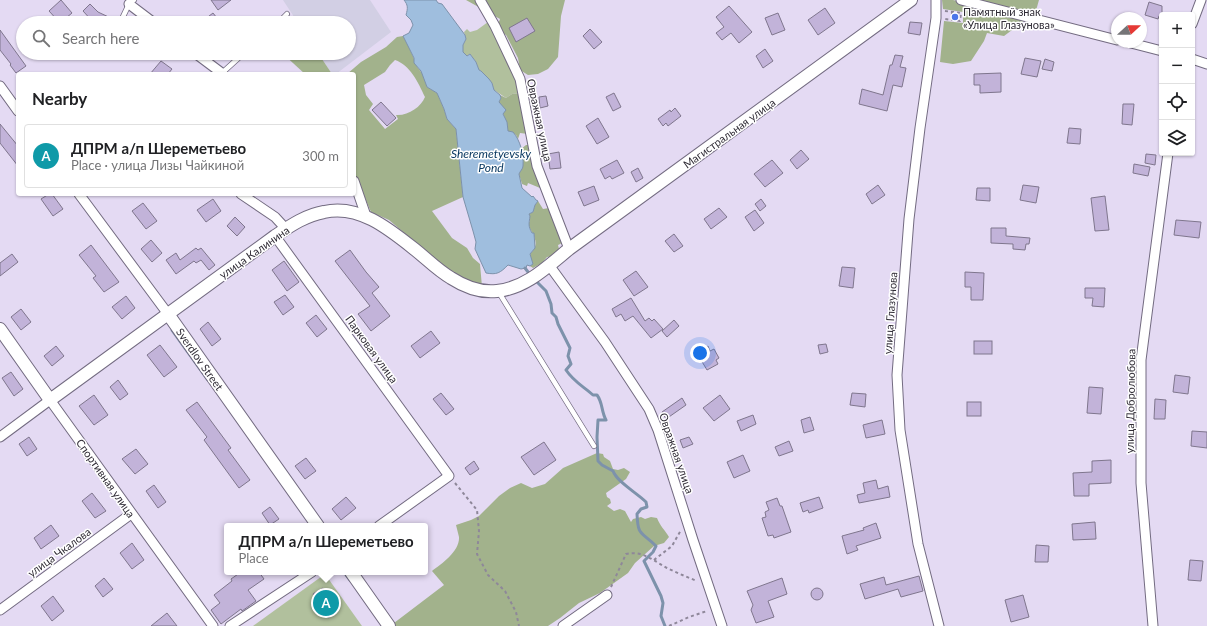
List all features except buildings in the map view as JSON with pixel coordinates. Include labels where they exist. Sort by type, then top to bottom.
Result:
[{"type":"street","name":"Овражная улица","points":[[480,0],[495,26],[520,79],[537,166],[569,249]]},
{"type":"street","name":"Магистральная улица","points":[[549,266],[569,249],[911,0]]},
{"type":"street","name":"улица Глазунова","points":[[936,0],[936,14],[909,219],[897,375],[900,430],[918,544],[939,626]]},
{"type":"street","points":[[961,0],[1111,38]]},
{"type":"street","points":[[1195,17],[1202,0]]},
{"type":"street","points":[[131,2],[146,16]]},
{"type":"street","points":[[1147,47],[1159,50]]},
{"type":"street","points":[[204,60],[220,72]]},
{"type":"street","points":[[1195,60],[1207,64]]},
{"type":"street","points":[[0,86],[16,108]]},
{"type":"street","name":"улица Добролюбова","points":[[1153,626],[1141,483],[1141,360],[1168,156]]},
{"type":"street","points":[[356,187],[366,216]]},
{"type":"street","name":"Sverdlov Street","points":[[80,196],[168,314],[316,523]]},
{"type":"street","points":[[244,196],[275,217],[286,229]]},
{"type":"street","name":"улица Калинина","points":[[0,437],[275,236],[312,215],[334,210],[346,211],[366,216],[398,236],[441,272],[463,286],[482,292],[498,291],[510,288],[533,279],[549,266]]},
{"type":"street","name":"Парковая улица","points":[[275,236],[449,476]]},
{"type":"street","name":"Овражная улица","points":[[549,266],[605,342],[649,409],[658,430],[722,626]]},
{"type":"street","name":"Спортивная улица","points":[[0,330],[213,626]]},
{"type":"street","points":[[383,523],[449,476]]},
{"type":"street","name":"улица Чкалова","points":[[0,610],[131,514]]},
{"type":"street","points":[[230,626],[307,575]]},
{"type":"street","points":[[353,575],[389,626]]},
{"type":"street","points":[[564,626],[607,595]]},
{"type":"lane","points":[[124,16],[131,2]]},
{"type":"lane","points":[[225,72],[237,60]]},
{"type":"lane","points":[[498,291],[594,446]]},
{"type":"path","points":[[952,12],[952,20]]},
{"type":"path","points":[[952,12],[961,13],[960,21],[952,20],[936,14],[952,12]]},
{"type":"path","points":[[449,476],[477,510],[479,532],[477,554],[488,575],[505,591],[516,612],[519,626]]},
{"type":"path","points":[[654,560],[672,546],[687,520]]},
{"type":"path","points":[[607,595],[626,554],[630,553],[646,555],[666,567],[697,581],[711,593]]},
{"type":"path","points":[[669,626],[689,617],[716,608]]},
{"type":"shaded area","points":[[283,0],[370,0],[391,32],[356,59],[356,16],[293,16]]},
{"type":"shaded area","points":[[323,60],[354,60],[339,72],[331,72]]},
{"type":"green space","points":[[466,0],[565,0],[561,16],[558,57],[548,69],[538,74],[528,75],[520,70],[518,58],[506,35],[496,30],[500,19]]},
{"type":"green space","points":[[942,0],[953,0],[1028,18],[1004,36],[987,33],[984,41],[971,61],[953,64],[940,62],[944,21],[963,23],[963,12],[943,9]]},
{"type":"green space","points":[[979,0],[1039,0],[1035,14]]},
{"type":"green space","points":[[488,22],[517,80],[520,93],[512,94],[506,98],[494,90],[492,83],[479,70],[476,62],[470,54],[467,56],[463,52],[463,45],[466,39],[464,32],[467,29],[470,32],[477,30]]},
{"type":"green space","points":[[403,36],[418,68],[425,77],[427,87],[437,93],[447,119],[456,129],[463,197],[432,211],[452,238],[467,248],[473,258],[480,264],[482,287],[450,272],[389,220],[371,212],[356,178],[356,72],[349,72],[361,62],[386,47],[397,37]],"holes":[[[395,60],[405,66],[413,75],[425,97],[414,110],[405,114],[396,115],[398,119],[385,129],[369,110],[373,104],[366,95],[364,85],[385,72]]]},
{"type":"green space","points":[[290,60],[323,60],[331,72],[303,72]]},
{"type":"green space","points":[[520,93],[528,134],[520,133],[518,139],[516,135],[508,131],[499,102],[501,98],[500,95],[506,98],[512,94]]},
{"type":"green space","points":[[526,145],[529,145],[543,187],[540,188],[528,183],[527,186],[522,184],[519,174],[523,165],[521,149]]},
{"type":"green space","points":[[538,201],[543,209],[549,208],[564,242],[558,245],[560,253],[547,257],[542,263],[533,268],[530,266],[532,264],[530,255],[536,242],[528,224],[530,221],[529,214],[533,212]]},
{"type":"green space","points":[[597,453],[603,454],[604,457],[610,461],[613,469],[618,470],[624,468],[630,472],[626,479],[606,493],[611,503],[607,506],[614,511],[620,509],[625,511],[631,522],[633,519],[641,517],[645,519],[651,517],[657,518],[669,537],[664,543],[654,546],[635,563],[628,573],[600,593],[579,603],[548,626],[396,626],[394,623],[444,585],[432,571],[450,557],[457,547],[459,537],[456,525],[479,516],[499,496],[510,488],[521,483],[532,488],[545,484],[563,468]]},
{"type":"green space","points":[[324,575],[326,575],[362,626],[253,626]]},
{"type":"water","name":"Sheremetyevsky Pond","points":[[404,0],[436,0],[438,3],[442,4],[465,35],[466,39],[463,45],[463,52],[467,56],[470,54],[476,62],[479,70],[489,79],[494,90],[500,95],[501,98],[499,102],[506,110],[503,114],[507,122],[508,131],[513,132],[520,143],[523,167],[519,174],[522,188],[538,201],[533,212],[529,214],[529,227],[532,233],[534,233],[535,248],[530,254],[533,264],[530,266],[527,265],[526,268],[521,269],[508,265],[498,273],[486,273],[475,249],[476,242],[463,197],[456,129],[447,119],[437,93],[427,87],[421,71],[414,63],[414,58],[403,36],[409,33],[413,25],[411,20],[406,15],[407,7]]},
{"type":"waterway","points":[[525,268],[531,276]]},
{"type":"waterway","points":[[535,280],[546,291],[551,304],[552,313],[556,317],[570,348],[568,356],[571,364],[566,370],[579,384],[593,395],[597,395],[600,401],[606,420],[598,420],[598,461],[613,471],[623,483],[646,502],[647,507],[641,509],[637,514],[638,527],[641,533],[656,546],[653,552],[644,561],[661,596],[663,603],[661,616],[665,626]]},
{"type":"waterway","points":[[172,330],[208,380]]},
{"type":"waterway","points":[[346,575],[350,580]]},
{"type":"place","name":"Памятный знак «Улица Глазунова»","points":[[955,17]]},
{"type":"place","name":"ДПРМ а/п Шереметьево","points":[[326,603]]}]
